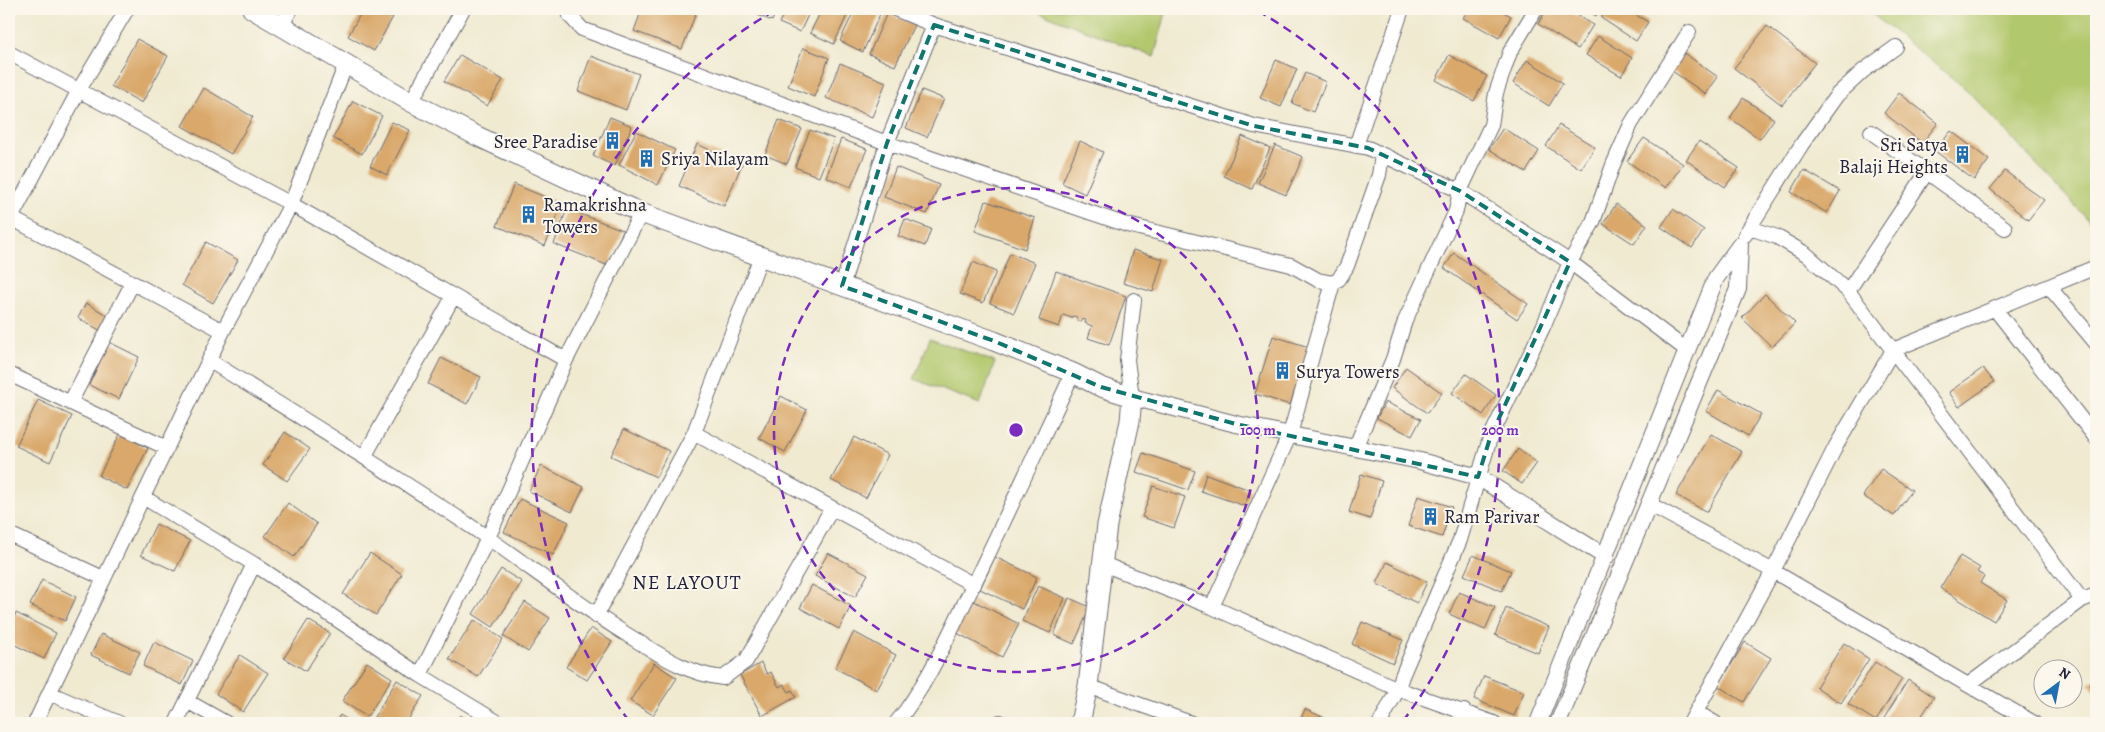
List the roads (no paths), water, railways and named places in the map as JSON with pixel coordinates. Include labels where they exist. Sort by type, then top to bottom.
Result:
[{"type":"main road","points":[[252,9],[411,102],[476,136],[641,213],[985,338],[1073,373],[1101,387],[1132,397],[1130,421],[1107,525],[1088,686],[1080,723]]},
{"type":"street","points":[[127,9],[79,90],[9,219],[224,331]]},
{"type":"street","points":[[281,26],[291,9]]},
{"type":"street","points":[[411,102],[463,9]]},
{"type":"street","points":[[570,9],[570,16],[582,29],[887,143],[1127,225],[1291,265],[1318,280],[1332,283],[1339,279],[1347,266],[1379,175],[1382,155]]},
{"type":"street","points":[[895,9],[934,25],[1254,126],[1368,148],[1460,191],[1570,262],[1688,351]]},
{"type":"street","points":[[1356,146],[1402,9]]},
{"type":"street","points":[[1355,448],[1393,359],[1405,322],[1456,211],[1460,191],[1491,126],[1496,93],[1510,52],[1536,9]]},
{"type":"street","points":[[842,286],[887,143],[934,25]]},
{"type":"street","points":[[1380,723],[1398,689],[1460,540],[1490,438],[1543,327],[1570,262],[1593,222],[1613,165],[1631,124],[1688,32]]},
{"type":"street","points":[[1538,723],[1716,278],[1740,245],[1802,144],[1837,95],[1862,71],[1896,47]]},
{"type":"street","points":[[9,53],[291,204],[566,360]]},
{"type":"street","points":[[35,723],[103,578],[224,331],[291,204],[346,64]]},
{"type":"street","points":[[1871,132],[2005,228]]},
{"type":"street","points":[[1848,291],[1927,172]]},
{"type":"street","points":[[420,675],[488,538],[566,360],[641,213]]},
{"type":"street","points":[[1750,228],[1777,236],[1806,254],[1848,291],[2082,600]]},
{"type":"street","points":[[1558,723],[1738,289],[1740,245]]},
{"type":"street","points":[[596,616],[694,433],[761,256]]},
{"type":"street","points":[[1716,723],[1693,718],[1773,571],[1836,446],[1893,350],[1995,308],[2050,288],[2096,267]]},
{"type":"street","points":[[1212,607],[1290,434],[1332,283]]},
{"type":"street","points":[[70,403],[132,284]]},
{"type":"street","points":[[2050,288],[2096,343]]},
{"type":"street","points":[[364,456],[452,297]]},
{"type":"street","points":[[1134,300],[1127,360],[1132,397],[1236,424],[1420,461],[1478,477],[1606,557]]},
{"type":"street","points":[[1995,308],[2096,438]]},
{"type":"street","points":[[210,361],[364,456],[488,538],[596,616],[688,671],[706,676],[723,678],[746,661],[832,508]]},
{"type":"street","points":[[896,723],[937,658],[974,585],[1073,373]]},
{"type":"street","points":[[9,374],[167,448]]},
{"type":"street","points":[[694,433],[974,585]]},
{"type":"street","points":[[143,497],[254,564],[420,675],[499,723]]},
{"type":"street","points":[[1649,504],[1773,571],[2034,723]]},
{"type":"street","points":[[9,534],[103,578]]},
{"type":"street","points":[[176,723],[254,564]]},
{"type":"street","points":[[1103,564],[1212,607],[1461,717],[1494,723]]},
{"type":"street","points":[[1968,685],[2082,600],[2096,595]]},
{"type":"street","points":[[1088,686],[1191,723]]},
{"type":"street","points":[[49,693],[119,723]]},
{"type":"street","points":[[187,700],[226,723]]},
{"type":"place","name":"Sree Paradise","points":[[612,141]]},
{"type":"place","name":"Sri Satya Balaji Heights","points":[[1962,155]]},
{"type":"place","name":"Sriya Nilayam","points":[[647,158]]},
{"type":"place","name":"Ramakrishna Towers","points":[[529,215]]},
{"type":"place","name":"Surya Towers","points":[[1282,371]]},
{"type":"place","name":"Ram Parivar","points":[[1430,516]]},
{"type":"district","name":"NE LAYOUT","points":[[687,582]]}]
